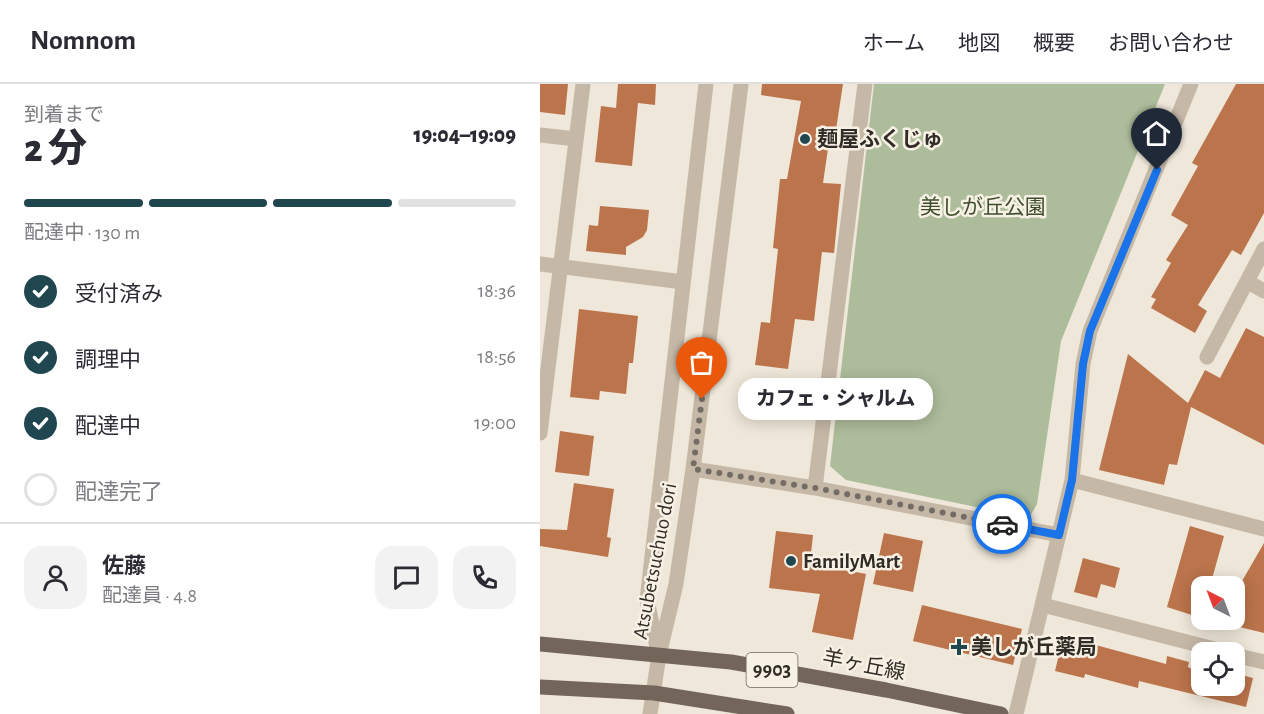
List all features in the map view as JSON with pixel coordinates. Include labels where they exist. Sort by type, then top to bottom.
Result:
[{"type":"main road","name":"羊ヶ丘線","points":[[540,644],[731,662],[886,690],[1001,714]]},
{"type":"main road","name":"9903","points":[[540,687],[654,693],[787,714]]},
{"type":"street","points":[[540,433],[542,391],[561,266],[583,84]]},
{"type":"street","name":"Atsubetsuchuo dori","points":[[659,654],[647,600],[706,84]]},
{"type":"street","name":"Atsubetsuchuo dori","points":[[659,654],[676,584],[693,469],[741,84]]},
{"type":"street","points":[[815,488],[865,84]]},
{"type":"street","points":[[1016,714],[1072,480],[1083,364],[1090,331],[1191,84]]},
{"type":"street","points":[[540,135],[576,139]]},
{"type":"street","points":[[1207,357],[1264,249]]},
{"type":"street","points":[[540,264],[683,282]]},
{"type":"street","points":[[1248,282],[1264,291]]},
{"type":"street","points":[[693,469],[815,488],[1059,535]]},
{"type":"street","points":[[1072,480],[1264,529]]},
{"type":"street","points":[[1043,605],[1191,643]]},
{"type":"street","points":[[650,714],[659,654]]},
{"type":"street","points":[[1245,658],[1264,662]]},
{"type":"green space","name":"美しが丘公園","points":[[874,84],[1165,84],[1061,341],[1037,504],[1029,518],[846,480],[830,466]]},
{"type":"building","points":[[540,84],[568,84],[565,115],[540,112]]},
{"type":"building","points":[[618,84],[656,84],[655,105],[638,103],[632,166],[595,162],[601,106],[616,108]]},
{"type":"building","points":[[762,84],[843,84],[835,136],[830,135],[823,183],[841,184],[834,253],[822,252],[814,321],[795,319],[788,369],[755,365],[761,322],[770,323],[778,249],[773,248],[780,179],[787,179],[801,101],[761,95]]},
{"type":"building","points":[[1236,84],[1264,84],[1264,213],[1241,255],[1232,250],[1198,305],[1207,311],[1195,333],[1151,308],[1156,299],[1151,297],[1171,263],[1166,260],[1188,225],[1171,215],[1198,166],[1192,163]]},
{"type":"building","points":[[600,206],[649,210],[647,230],[643,237],[626,247],[626,255],[586,251],[589,225],[598,226]]},
{"type":"building","points":[[579,309],[638,316],[633,363],[629,363],[626,394],[600,391],[599,400],[570,397]]},
{"type":"building","points":[[1246,328],[1264,337],[1264,445],[1191,407],[1177,465],[1169,464],[1164,485],[1099,470],[1128,354],[1188,403],[1205,370],[1220,378]]},
{"type":"building","points":[[560,431],[594,436],[589,476],[555,472]]},
{"type":"building","points":[[574,483],[614,489],[607,537],[611,538],[608,557],[540,546],[540,529],[567,530]]},
{"type":"building","points":[[1190,526],[1224,536],[1213,576],[1191,576],[1191,615],[1167,607]]},
{"type":"building","points":[[776,531],[813,535],[810,563],[866,574],[853,640],[812,632],[820,594],[769,588]]},
{"type":"building","points":[[884,533],[923,541],[913,592],[873,584]]},
{"type":"building","points":[[1264,543],[1264,633],[1245,628],[1245,576]]},
{"type":"building","points":[[1083,558],[1120,568],[1115,588],[1101,584],[1097,598],[1074,592]]},
{"type":"building","points":[[922,605],[1022,629],[1013,665],[913,641]]},
{"type":"building","points":[[1064,634],[1093,640],[1092,644],[1166,664],[1167,656],[1189,662],[1191,694],[1139,681],[1138,688],[1085,674],[1084,678],[1055,671]]},
{"type":"building","points":[[1245,676],[1253,678],[1246,707],[1201,696],[1245,696]]},
{"type":"way so far","points":[[702,399],[693,469],[815,488],[1002,524]]},
{"type":"place","name":"麺屋ふくじゅ","points":[[805,139]]},
{"type":"place","name":"カフェ・シャルム","points":[[702,399]]},
{"type":"place","name":"FamilyMart","points":[[791,561]]},
{"type":"place","name":"美しが丘薬局","points":[[959,647]]},
{"type":"route","points":[[1002,524],[1059,535],[1072,480],[1083,364],[1090,331],[1157,170]]}]
